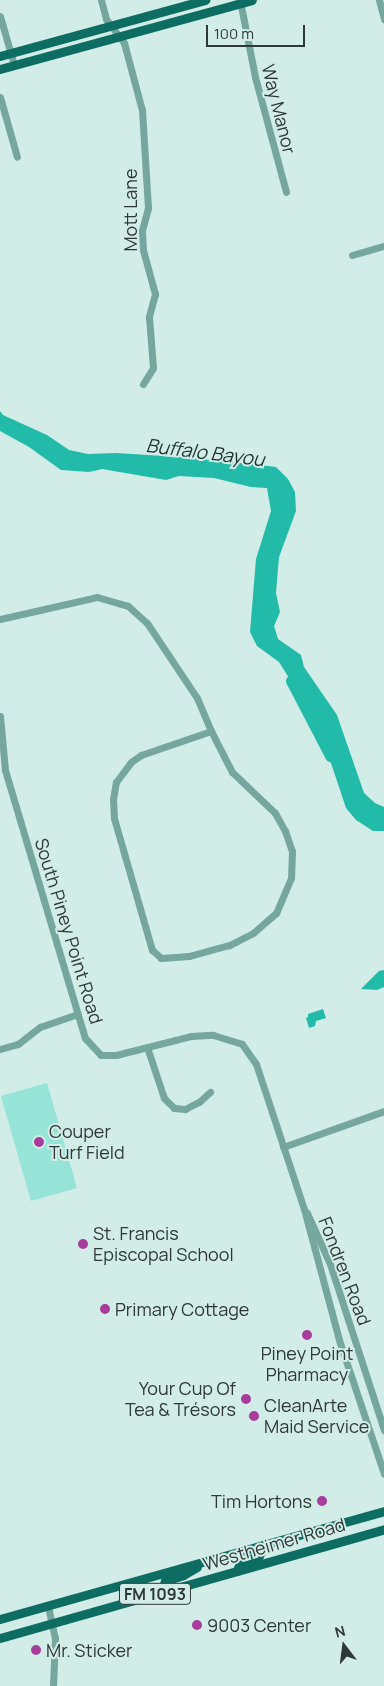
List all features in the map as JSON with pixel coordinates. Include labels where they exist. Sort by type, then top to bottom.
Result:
[{"type":"main road","points":[[0,56],[205,0]]},
{"type":"main road","points":[[0,69],[252,0]]},
{"type":"main road","name":"Westheimer Road","points":[[0,1620],[384,1511]]},
{"type":"main road","name":"Westheimer Road","points":[[0,1638],[384,1529]]},
{"type":"main road","points":[[237,1572],[240,1562],[259,1556],[264,1545]]},
{"type":"main road","points":[[161,1593],[165,1581],[187,1573],[203,1562]]},
{"type":"street","name":"Mott Lane","points":[[101,0],[106,19],[124,43],[142,110],[148,208],[142,231],[143,250],[154,294],[149,317],[153,368],[143,384]]},
{"type":"street","points":[[379,0],[384,19]]},
{"type":"street","name":"Way Manor","points":[[240,2],[255,77],[286,192]]},
{"type":"street","points":[[0,16],[14,65]]},
{"type":"street","points":[[0,97],[17,157]]},
{"type":"street","points":[[352,255],[384,246]]},
{"type":"street","points":[[0,619],[97,597],[128,606],[147,623],[197,698],[232,772],[275,813],[282,825],[292,851],[291,878],[276,913],[254,933],[229,945],[197,954],[161,958],[152,950],[114,818],[113,800],[116,782],[130,762],[141,755],[211,731]]},
{"type":"street","name":"South Piney Point Road","points":[[0,716],[3,771],[85,1038],[101,1055],[116,1055],[147,1046],[204,1034],[225,1037]]},
{"type":"street","points":[[0,1049],[18,1044],[40,1027],[77,1014]]},
{"type":"street","name":"Fondren Road","points":[[225,1037],[242,1044],[256,1064],[304,1209],[340,1343],[384,1474]]},
{"type":"street","points":[[147,1046],[164,1098],[174,1108],[186,1109],[199,1102],[210,1092]]},
{"type":"street","points":[[283,1147],[384,1112]]},
{"type":"street","name":"Fondren Road","points":[[304,1209],[330,1264],[384,1430]]},
{"type":"street","points":[[48,1606],[55,1638],[53,1686]]},
{"type":"shaded area","points":[[0,411],[3,415],[47,435],[69,450],[88,454],[116,453],[180,457],[276,467],[288,479],[295,492],[296,511],[279,557],[276,593],[280,612],[274,626],[278,639],[301,655],[304,667],[337,715],[364,793],[375,803],[384,807],[384,831],[373,831],[356,820],[346,808],[318,724],[279,662],[257,646],[250,632],[256,559],[271,511],[267,488],[251,487],[214,478],[179,476],[166,480],[102,469],[89,472],[61,470],[29,447],[0,431]]},
{"type":"shaded area","points":[[384,970],[384,987],[377,990],[361,989],[379,971]]},
{"type":"shaded area","points":[[323,1009],[326,1018],[316,1021],[315,1026],[309,1028],[306,1018],[308,1014]]},
{"type":"shaded area","name":"Couper Turf Field","points":[[47,1083],[77,1188],[31,1201],[1,1096]]},
{"type":"waterway","name":"Buffalo Bayou","points":[[292,681],[331,756]]},
{"type":"place","name":"Couper Turf Field","points":[[39,1142]]},
{"type":"place","name":"St. Francis Episcopal School","points":[[83,1244]]},
{"type":"place","name":"Primary Cottage","points":[[105,1309]]},
{"type":"place","name":"Piney Point Pharmacy","points":[[307,1335]]},
{"type":"place","name":"Your Cup Of Tea & Trésors","points":[[246,1399]]},
{"type":"place","name":"CleanArte Maid Service","points":[[254,1416]]},
{"type":"place","name":"Tim Hortons","points":[[322,1501]]},
{"type":"place","name":"9003 Center","points":[[197,1625]]},
{"type":"place","name":"Mr. Sticker","points":[[36,1650]]}]
